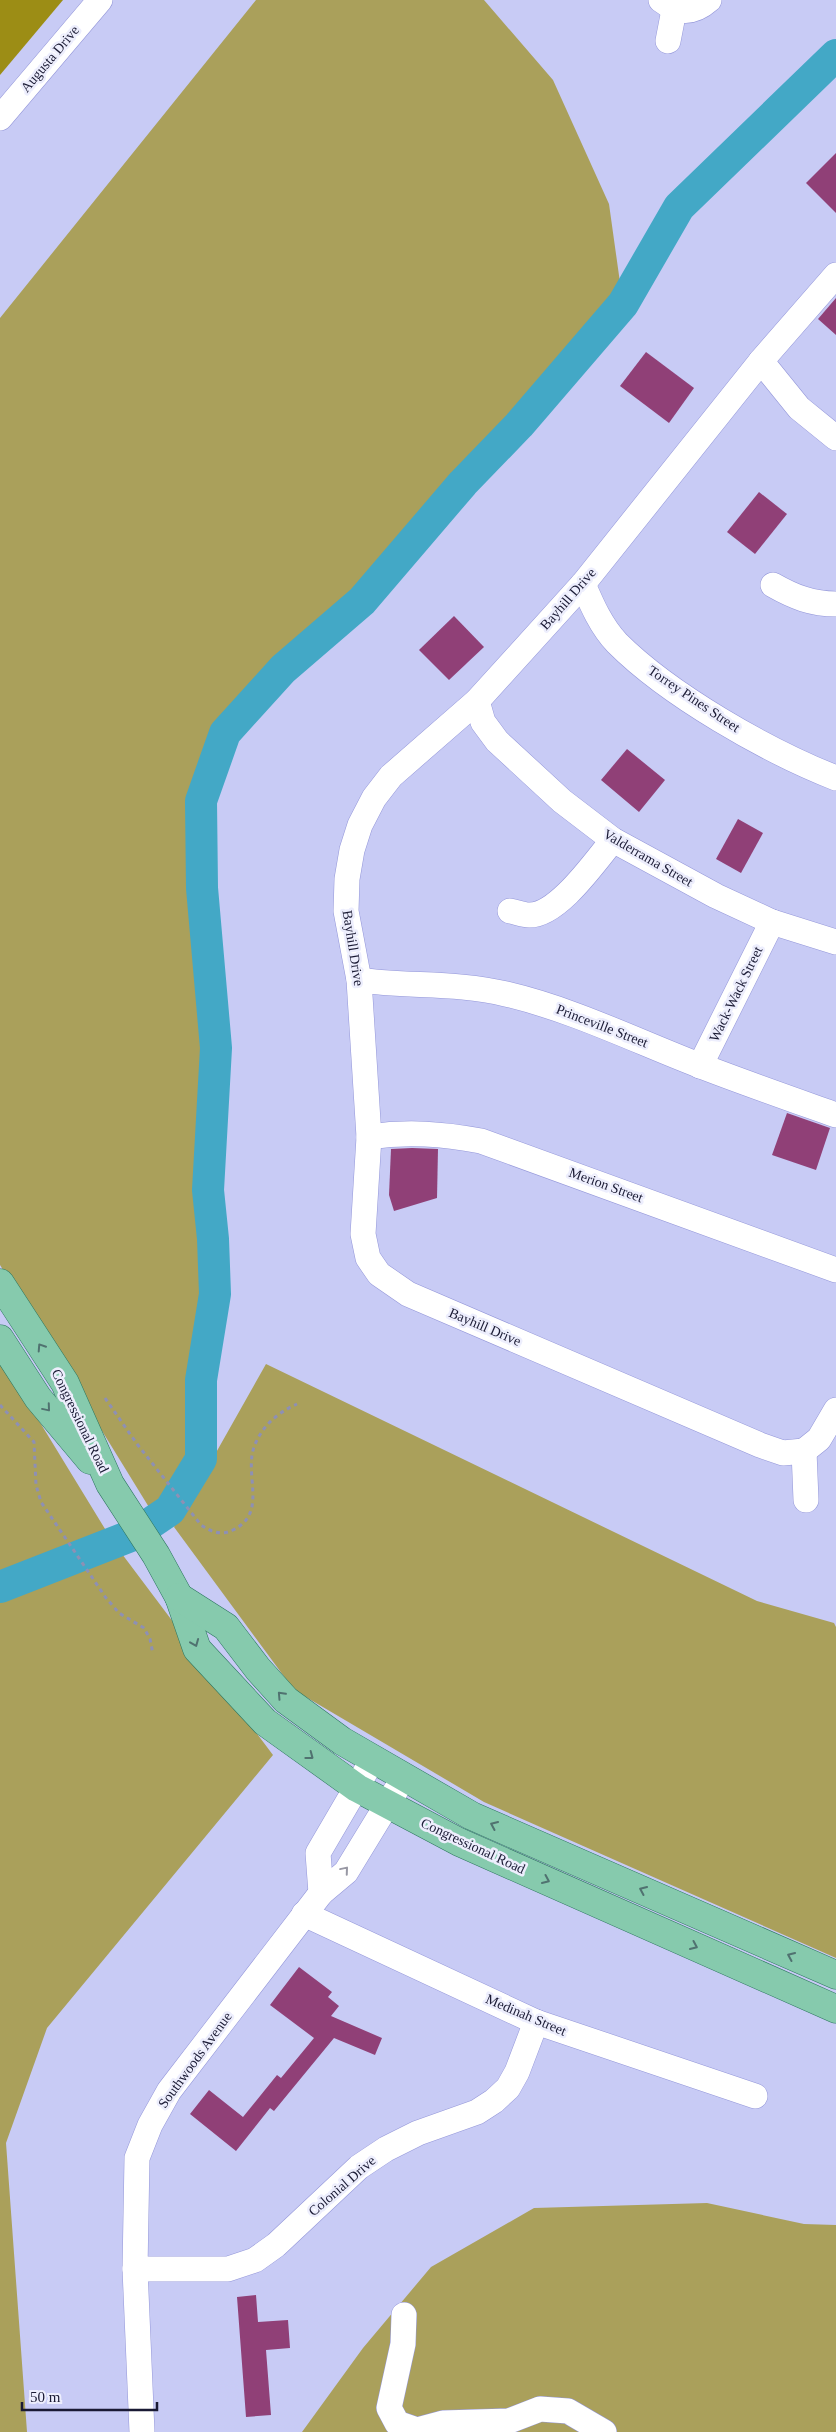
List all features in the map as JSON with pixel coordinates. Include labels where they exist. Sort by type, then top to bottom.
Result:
[{"type":"main road","name":"Congressional Road","points":[[0,1283],[65,1383],[112,1486]]},
{"type":"main road","name":"Congressional Road","points":[[0,1339],[38,1398],[112,1486],[156,1555],[179,1597],[197,1649],[235,1692],[265,1722],[357,1788],[459,1842],[836,2009]]},
{"type":"main road","name":"Congressional Road","points":[[179,1597],[226,1627],[258,1669],[286,1700],[342,1742],[472,1816],[836,1975]]},
{"type":"street","name":"Augusta Drive","points":[[0,118],[100,0]]},
{"type":"street","points":[[668,41],[668,5],[689,10],[701,7],[709,0]]},
{"type":"street","name":"Bayhill Drive","points":[[804,1451],[783,1453],[760,1445],[408,1294],[391,1284],[380,1274],[368,1258],[363,1234],[369,1137],[359,980],[346,911],[346,879],[360,825],[374,798],[390,776],[476,701],[582,584],[761,361],[836,276]]},
{"type":"street","points":[[761,361],[799,408],[836,438]]},
{"type":"street","name":"Torrey Pines Street","points":[[582,584],[596,615],[617,642],[654,674],[743,732],[800,764],[836,778]]},
{"type":"street","points":[[773,585],[791,596],[816,604],[836,604]]},
{"type":"street","name":"Valderrama Street","points":[[476,701],[483,722],[497,741],[562,801],[613,840],[716,896],[772,922],[836,942]]},
{"type":"street","points":[[510,911],[531,916],[548,909],[569,892],[613,840]]},
{"type":"street","name":"Wack-Wack Street","points":[[700,1066],[772,922]]},
{"type":"street","name":"Princeville Street","points":[[359,980],[390,985],[464,986],[505,993],[604,1025],[700,1066],[836,1115]]},
{"type":"street","name":"Merion Street","points":[[369,1137],[398,1133],[441,1134],[481,1141],[836,1270]]},
{"type":"street","points":[[806,1500],[804,1451],[819,1439],[836,1410]]},
{"type":"street","points":[[321,1893],[318,1853],[373,1759]]},
{"type":"street","name":"Southwoods Avenue","points":[[142,2432],[134,2269],[137,2158],[150,2125],[169,2091],[304,1914],[321,1893],[346,1872],[404,1776]]},
{"type":"street","name":"Medinah Street","points":[[304,1914],[536,2022],[755,2096]]},
{"type":"street","name":"Colonial Drive","points":[[134,2269],[228,2268],[255,2260],[281,2240],[359,2167],[418,2133],[477,2112],[494,2102],[508,2088],[517,2072],[536,2022]]},
{"type":"street","points":[[404,2315],[403,2344],[389,2408],[397,2423],[417,2430],[440,2428],[509,2421],[540,2409],[568,2411],[604,2432]]},
{"type":"path","points":[[105,1398],[137,1444],[201,1525],[212,1532],[225,1533],[246,1522],[252,1508],[251,1460],[258,1438],[274,1417],[296,1404]]},
{"type":"path","points":[[0,1405],[34,1442],[36,1485],[41,1502],[106,1598],[119,1613],[144,1628],[150,1639],[153,1654]]},
{"type":"shaded area","points":[[0,0],[63,0],[0,75]]},
{"type":"shaded area","points":[[256,0],[484,0],[553,80],[609,204],[623,304],[519,425],[463,483],[362,601],[283,669],[225,733],[201,801],[202,888],[216,1048],[208,1190],[213,1239],[215,1294],[201,1380],[201,1459],[177,1512],[155,1517],[0,1265],[0,318]]},
{"type":"shaded area","points":[[0,1357],[113,1542],[273,1755],[47,2028],[6,2143],[27,2432],[0,2432]]},
{"type":"shaded area","points":[[266,1364],[757,1601],[834,1623],[836,1627],[836,1958],[484,1802],[294,1690],[174,1527]]},
{"type":"shaded area","points":[[707,2203],[804,2224],[836,2225],[836,2432],[302,2432],[363,2348],[431,2267],[534,2208]]},
{"type":"building","points":[[836,153],[836,213],[806,183]]},
{"type":"building","points":[[836,298],[836,335],[818,319]]},
{"type":"building","points":[[646,352],[694,388],[669,423],[620,386]]},
{"type":"building","points":[[759,492],[787,514],[755,554],[727,532]]},
{"type":"building","points":[[454,616],[484,647],[449,680],[419,650]]},
{"type":"building","points":[[627,749],[665,780],[639,812],[601,780]]},
{"type":"building","points":[[738,819],[763,833],[741,873],[716,859]]},
{"type":"building","points":[[787,1113],[830,1128],[816,1170],[772,1155]]},
{"type":"building","points":[[391,1149],[438,1149],[437,1198],[394,1211],[389,1195]]},
{"type":"building","points":[[299,1967],[332,1992],[328,1997],[339,2006],[331,2016],[382,2038],[375,2055],[334,2038],[274,2111],[270,2108],[236,2151],[190,2114],[209,2090],[243,2117],[277,2075],[281,2078],[314,2038],[270,2005]]},
{"type":"building","points":[[256,2295],[258,2322],[288,2320],[290,2348],[266,2350],[271,2415],[246,2417],[237,2297]]},
{"type":"waterway","points":[[0,1587],[133,1535],[170,1510],[201,1459],[201,1380],[215,1294],[213,1239],[208,1190],[216,1048],[202,888],[201,801],[225,733],[283,669],[362,601],[463,483],[519,425],[623,304],[679,207],[836,55]]}]
